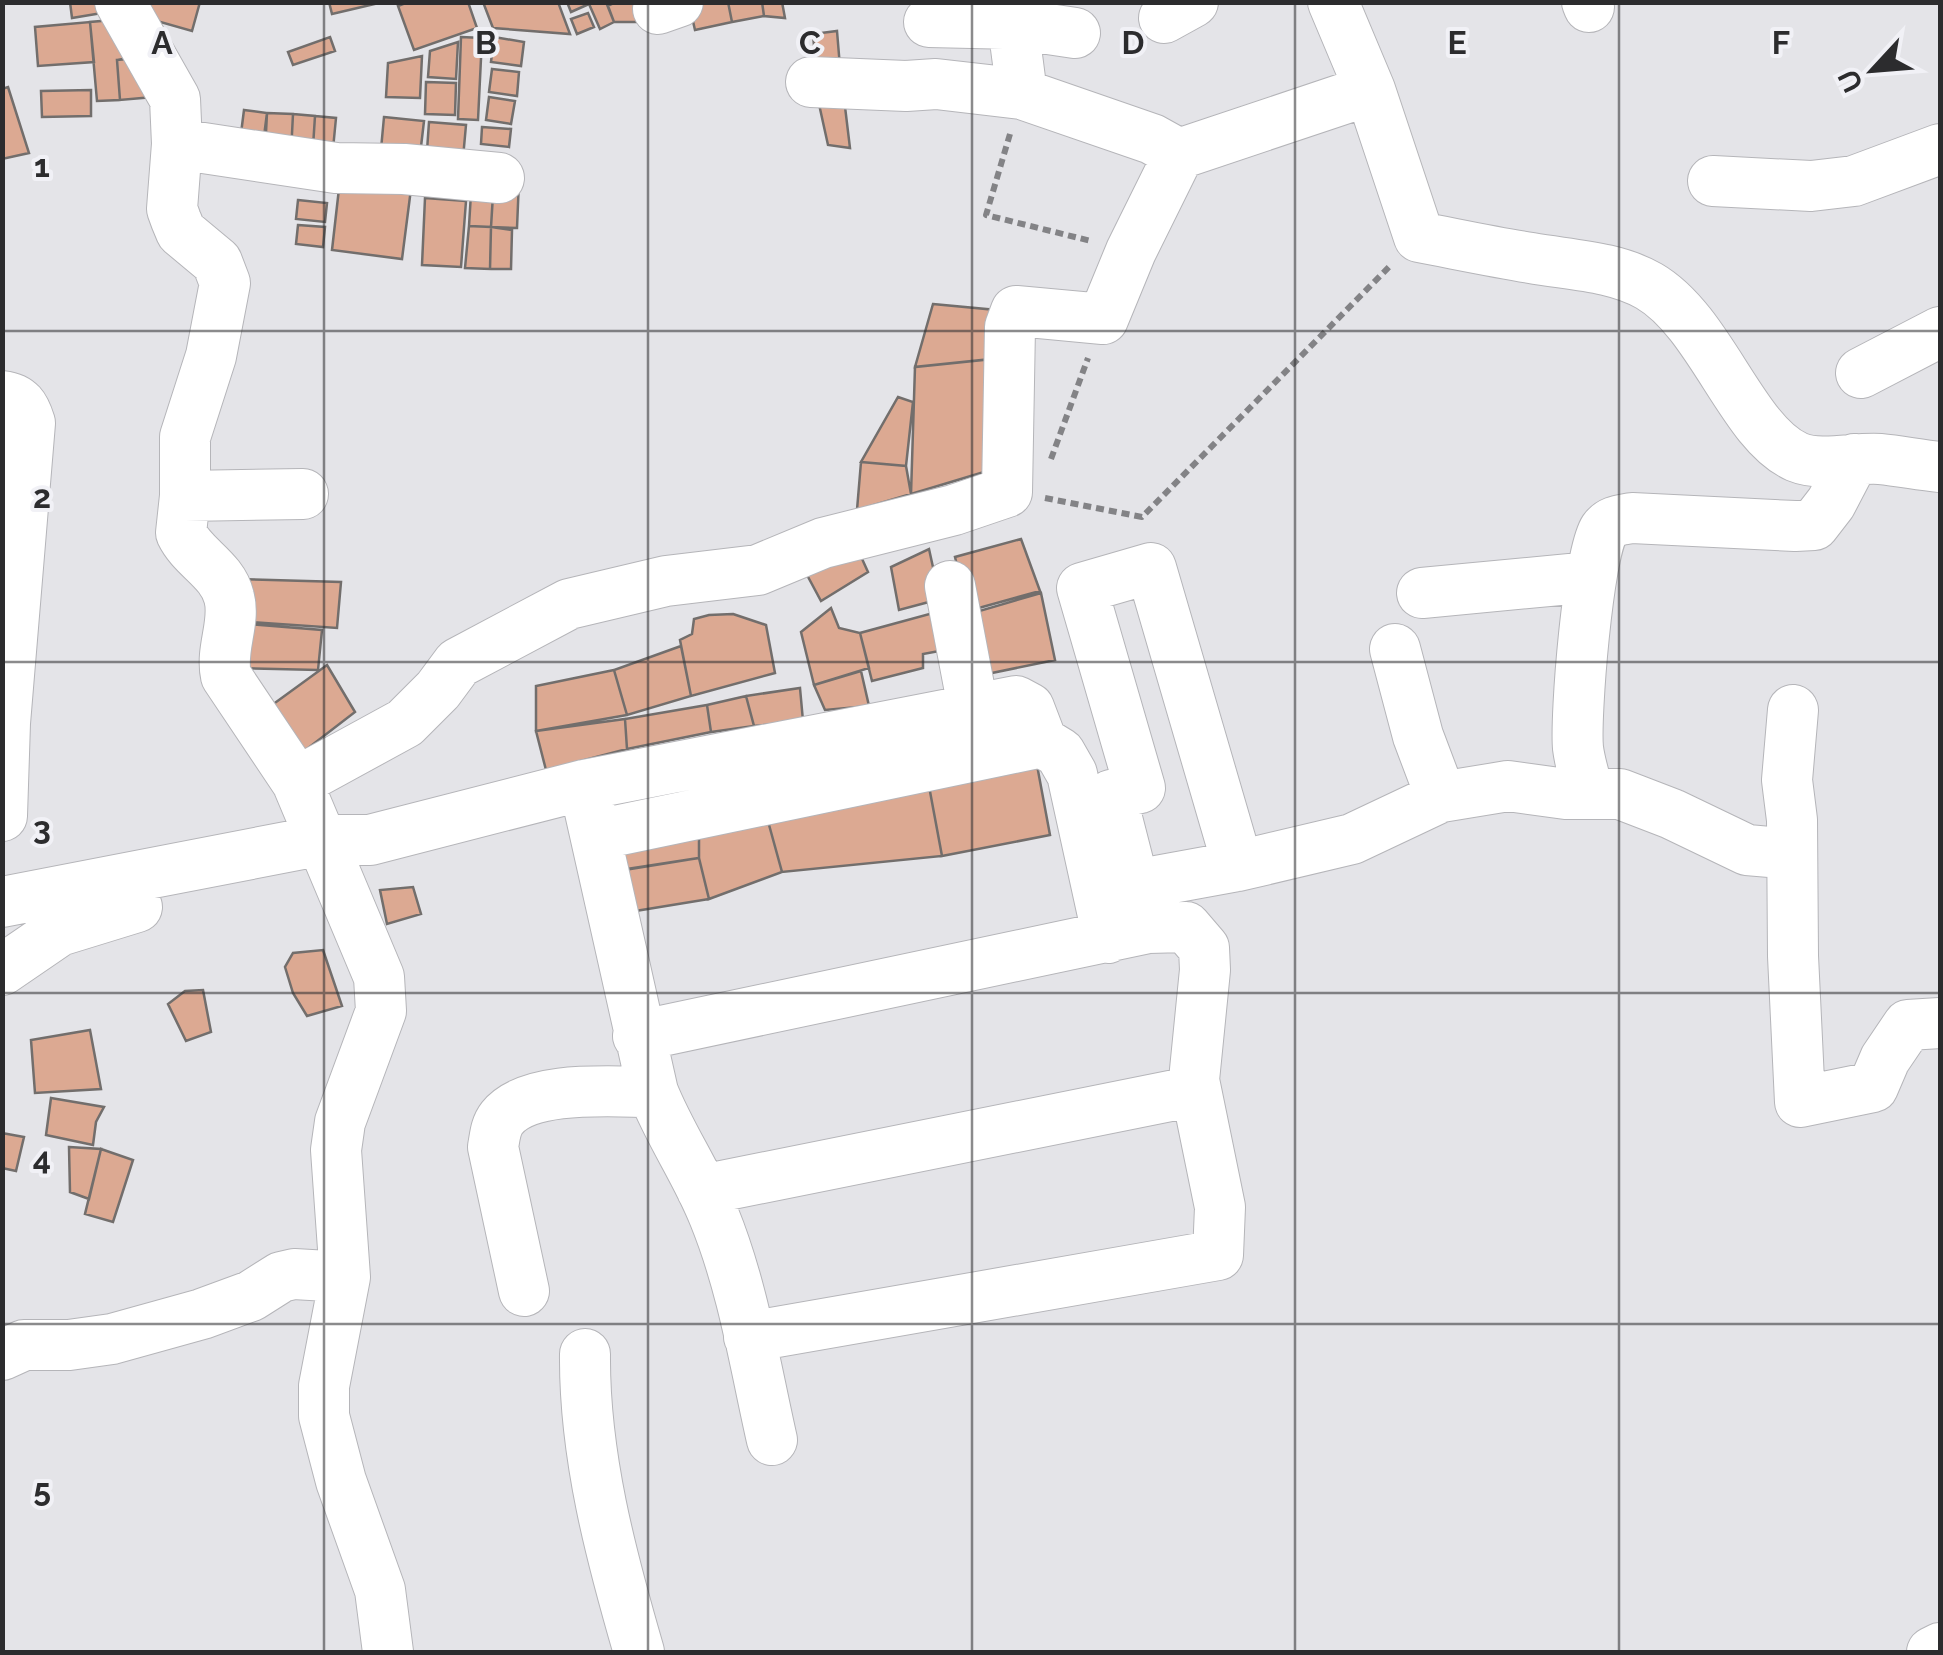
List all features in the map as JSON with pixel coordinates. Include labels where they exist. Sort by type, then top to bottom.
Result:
[{"type":"street","points":[[120,2],[175,98],[177,144],[172,209],[176,220],[181,232],[216,262],[225,283],[211,356],[185,437],[181,533],[215,571],[230,598],[222,660],[226,676],[342,848],[379,977],[381,1011],[338,1136],[345,1277],[324,1386],[324,1416],[341,1481],[380,1590],[388,1652]]},
{"type":"street","points":[[1333,2],[1370,90],[1419,237],[1616,272],[1649,286],[1674,305],[1707,345],[1773,440],[1796,456],[1940,466]]},
{"type":"street","points":[[1013,14],[1022,94]]},
{"type":"street","points":[[929,22],[1013,14],[1075,33]]},
{"type":"street","points":[[812,82],[936,84],[1022,94],[1152,139],[1178,154]]},
{"type":"street","points":[[297,782],[405,723],[428,702],[458,663],[569,604],[666,581],[758,570],[823,543],[954,510],[1007,492],[1010,327],[1016,311],[1103,320],[1178,154],[1370,90]]},
{"type":"street","points":[[177,144],[336,168],[499,178]]},
{"type":"street","points":[[1713,182],[1811,186],[1854,181],[1940,149]]},
{"type":"street","points":[[1862,373],[1940,332]]},
{"type":"street","points":[[2,396],[14,398],[25,408],[30,422],[11,564],[2,816]]},
{"type":"street","points":[[1589,794],[1578,748],[1578,711],[1591,577],[1604,530],[1616,520],[1632,518],[1814,524],[1831,503],[1854,458]]},
{"type":"street","points":[[185,496],[303,494]]},
{"type":"street","points":[[1238,866],[1151,568],[1082,588],[1140,788],[1111,796],[1134,885],[1238,866],[1352,839],[1441,797],[1508,786],[1620,794],[1747,850],[1792,854]]},
{"type":"street","points":[[1422,592],[1591,577]]},
{"type":"street","points":[[950,586],[974,708]]},
{"type":"street","points":[[1395,649],[1418,736],[1441,797]]},
{"type":"street","points":[[2,970],[59,930],[342,848],[584,785],[974,708],[1024,702],[1042,742],[1060,753],[1072,774],[1108,938]]},
{"type":"street","points":[[1793,710],[1787,780],[1800,1102],[1873,1086],[1885,1059],[1908,1025],[1940,1023]]},
{"type":"street","points":[[596,834],[1042,742]]},
{"type":"street","points":[[584,785],[653,1092],[725,1246],[772,1440]]},
{"type":"street","points":[[2,902],[342,848]]},
{"type":"street","points":[[638,1036],[1148,928],[1186,927],[1204,948],[1205,970],[1193,1064],[1195,1091],[1220,1207],[1218,1255],[749,1337]]},
{"type":"street","points":[[702,1190],[1195,1091]]},
{"type":"street","points":[[524,1292],[493,1148],[496,1130],[504,1116],[540,1098],[570,1092],[653,1092]]},
{"type":"street","points":[[2,1354],[24,1345],[69,1345],[112,1339],[202,1314],[251,1296],[281,1277],[294,1274],[345,1277]]},
{"type":"street","points":[[585,1354],[586,1415],[596,1480],[639,1652]]},
{"type":"street","points":[[1932,1652],[1940,1648]]},
{"type":"path","points":[[1022,94],[986,215],[1131,251]]},
{"type":"path","points":[[1037,496],[1142,517],[1419,237]]},
{"type":"path","points":[[1050,461],[1103,320]]},
{"type":"building","points":[[70,2],[113,2],[114,11],[72,18]]},
{"type":"building","points":[[128,2],[200,2],[192,31],[125,12]]},
{"type":"building","points":[[329,2],[383,2],[332,14]]},
{"type":"building","points":[[408,2],[468,2],[477,28],[414,50],[398,6]]},
{"type":"building","points":[[483,2],[558,2],[570,34],[493,28]]},
{"type":"building","points":[[567,2],[606,2],[614,22],[600,29],[589,4],[571,12]]},
{"type":"building","points":[[616,2],[646,2],[642,22],[614,22],[608,6]]},
{"type":"building","points":[[728,2],[732,22],[695,30],[689,4]]},
{"type":"building","points":[[728,2],[762,2],[764,16],[732,22]]},
{"type":"building","points":[[762,2],[782,2],[785,18],[764,16]]},
{"type":"building","points":[[588,13],[594,27],[577,34],[571,19]]},
{"type":"building","points":[[124,19],[128,58],[117,60],[120,100],[97,101],[90,22]]},
{"type":"building","points":[[90,22],[94,62],[38,66],[35,27]]},
{"type":"building","points":[[837,31],[840,67],[816,69],[813,34]]},
{"type":"building","points":[[330,37],[335,51],[293,65],[288,52]]},
{"type":"building","points":[[461,37],[482,38],[478,120],[458,119]]},
{"type":"building","points":[[494,37],[524,42],[521,66],[491,62]]},
{"type":"building","points":[[458,42],[456,79],[428,77],[430,51]]},
{"type":"building","points":[[422,56],[420,98],[386,97],[388,63]]},
{"type":"building","points":[[149,57],[153,97],[120,100],[117,60]]},
{"type":"building","points":[[492,69],[519,72],[517,96],[489,92]]},
{"type":"building","points":[[426,82],[456,83],[455,115],[425,114]]},
{"type":"building","points":[[815,86],[843,90],[850,148],[828,145]]},
{"type":"building","points":[[8,87],[29,153],[2,159],[2,89]]},
{"type":"building","points":[[91,90],[91,116],[42,117],[41,91]]},
{"type":"building","points":[[489,97],[515,101],[511,124],[486,120]]},
{"type":"building","points":[[244,110],[267,113],[262,152],[239,149]]},
{"type":"building","points":[[267,113],[293,114],[291,153],[265,152]]},
{"type":"building","points":[[293,114],[315,116],[313,147],[291,153]]},
{"type":"building","points":[[315,116],[336,118],[333,149],[313,147]]},
{"type":"building","points":[[384,117],[424,121],[419,164],[380,160]]},
{"type":"building","points":[[429,122],[466,125],[462,169],[426,165]]},
{"type":"building","points":[[482,127],[511,129],[509,147],[481,144]]},
{"type":"building","points":[[341,171],[412,181],[402,259],[332,250]]},
{"type":"building","points":[[472,177],[494,178],[491,227],[469,226]]},
{"type":"building","points":[[494,179],[519,180],[517,228],[491,227]]},
{"type":"building","points":[[425,198],[466,201],[461,267],[422,265]]},
{"type":"building","points":[[298,200],[327,203],[325,222],[296,219]]},
{"type":"building","points":[[298,225],[325,227],[323,247],[296,244]]},
{"type":"building","points":[[469,226],[491,227],[490,269],[465,268]]},
{"type":"building","points":[[491,227],[512,230],[511,269],[490,269]]},
{"type":"building","points":[[933,304],[996,310],[992,359],[915,367]]},
{"type":"building","points":[[992,359],[994,469],[911,494],[915,367]]},
{"type":"building","points":[[898,397],[913,402],[906,466],[861,462]]},
{"type":"building","points":[[861,462],[906,466],[911,494],[857,510]]},
{"type":"building","points":[[853,539],[868,572],[821,601],[799,560]]},
{"type":"building","points":[[1021,539],[1040,591],[968,611],[955,557]]},
{"type":"building","points":[[929,549],[940,599],[899,610],[891,567]]},
{"type":"building","points":[[234,579],[341,582],[337,628],[235,621]]},
{"type":"building","points":[[1041,593],[1055,660],[987,674],[969,614]]},
{"type":"building","points":[[831,608],[839,628],[860,633],[869,668],[814,685],[801,632]]},
{"type":"building","points":[[944,610],[950,649],[923,654],[923,668],[872,681],[860,633]]},
{"type":"building","points":[[733,614],[766,625],[775,673],[691,696],[680,640],[692,634],[694,619]]},
{"type":"building","points":[[234,623],[322,630],[318,670],[234,668]]},
{"type":"building","points":[[681,646],[691,696],[627,715],[614,670]]},
{"type":"building","points":[[327,665],[355,712],[303,752],[272,705]]},
{"type":"building","points":[[614,670],[627,715],[536,731],[536,686]]},
{"type":"building","points":[[861,671],[869,706],[825,710],[814,685]]},
{"type":"building","points":[[800,688],[803,721],[754,726],[746,696]]},
{"type":"building","points":[[746,696],[754,726],[711,732],[707,705]]},
{"type":"building","points":[[707,705],[711,732],[627,749],[625,719]]},
{"type":"building","points":[[625,719],[627,749],[546,770],[536,731]]},
{"type":"building","points":[[1034,749],[1050,835],[942,856],[926,770]]},
{"type":"building","points":[[926,770],[942,856],[782,872],[763,803]]},
{"type":"building","points":[[763,803],[782,872],[709,899],[699,858],[699,817]]},
{"type":"building","points":[[699,817],[699,858],[624,870],[613,835]]},
{"type":"building","points":[[699,858],[709,899],[617,914],[607,872]]},
{"type":"building","points":[[413,887],[421,914],[387,924],[380,890]]},
{"type":"building","points":[[323,950],[342,1006],[307,1016],[293,993],[285,967],[293,953]]},
{"type":"building","points":[[203,990],[211,1032],[186,1041],[168,1004],[185,991]]},
{"type":"building","points":[[90,1030],[101,1089],[35,1093],[31,1040]]},
{"type":"building","points":[[51,1098],[104,1107],[96,1122],[93,1145],[46,1135]]},
{"type":"building","points":[[2,1133],[24,1137],[16,1171],[2,1168]]},
{"type":"building","points":[[69,1147],[101,1149],[89,1199],[70,1192]]},
{"type":"building","points":[[101,1149],[133,1160],[113,1222],[85,1214]]}]
